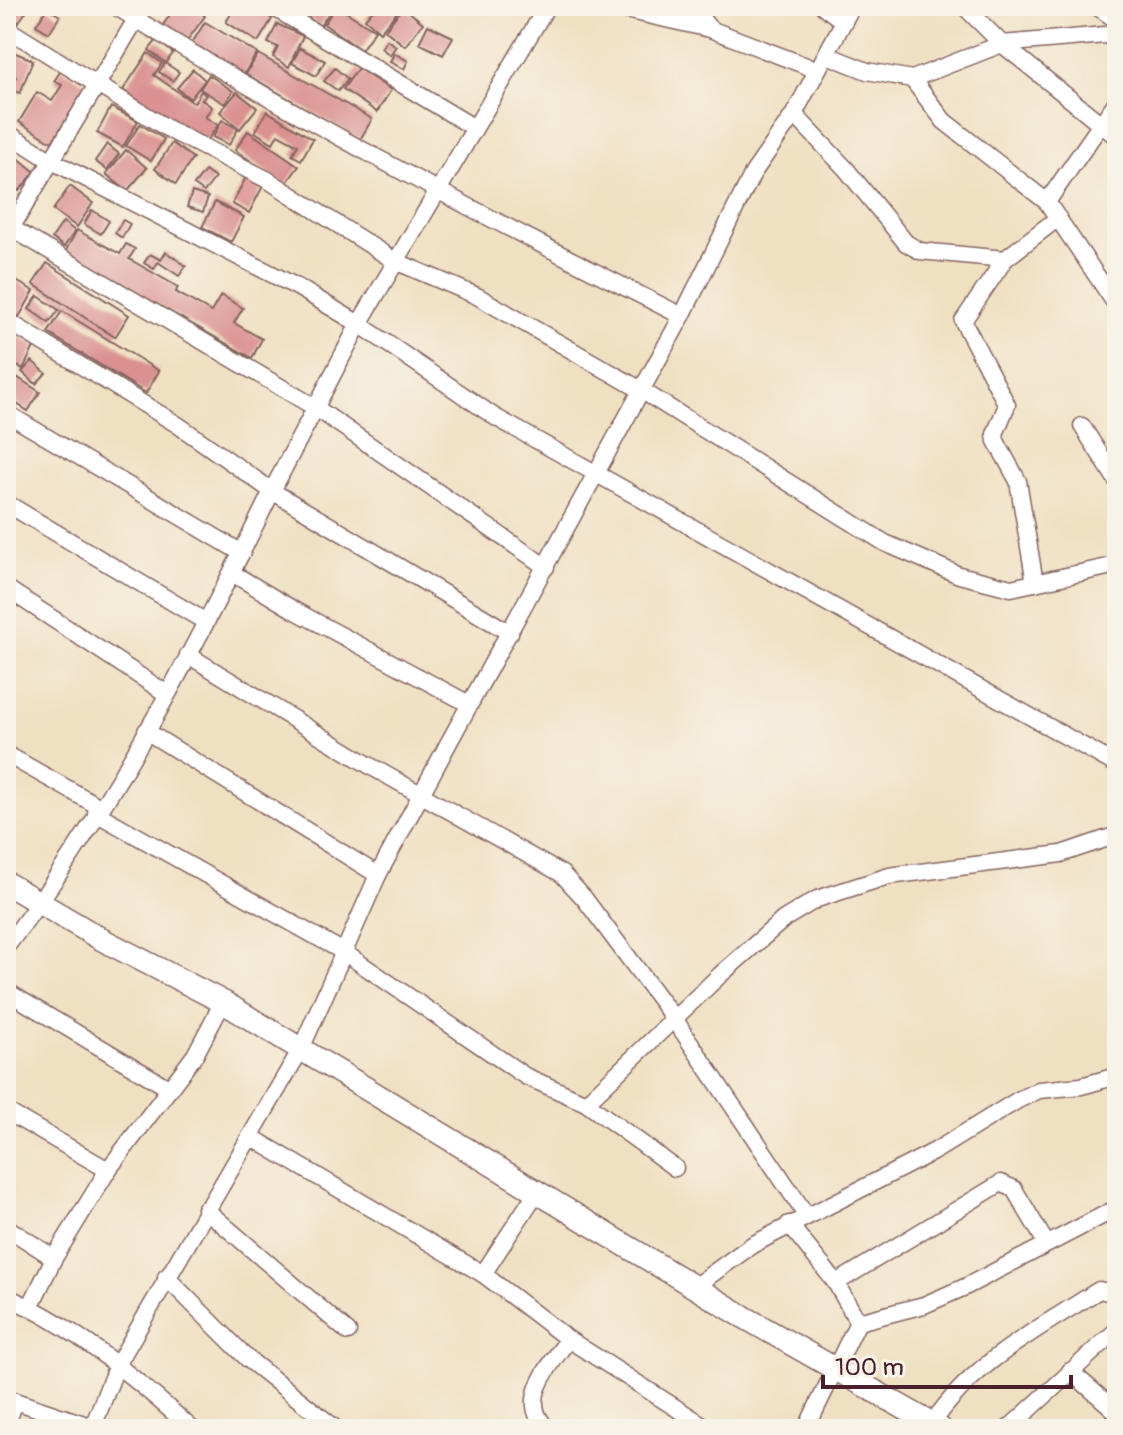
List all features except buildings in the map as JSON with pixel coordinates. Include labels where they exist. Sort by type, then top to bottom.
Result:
[{"type":"street","points":[[115,6],[140,12],[394,170],[682,316]]},
{"type":"street","points":[[271,6],[473,127]]},
{"type":"street","points":[[6,947],[40,902],[146,731],[232,573],[359,324],[436,189],[547,6]]},
{"type":"street","points":[[608,6],[710,29],[817,70]]},
{"type":"street","points":[[691,6],[710,29]]},
{"type":"street","points":[[823,6],[844,22]]},
{"type":"street","points":[[6,1426],[10,1400],[93,1428],[117,1365],[205,1209],[251,1137],[301,1049],[378,875],[469,704],[682,316],[753,173],[794,114],[852,6]]},
{"type":"street","points":[[964,6],[1002,44],[1117,137]]},
{"type":"street","points":[[1096,6],[1117,20]]},
{"type":"street","points":[[140,12],[8,230],[316,408],[546,567]]},
{"type":"street","points":[[6,28],[170,130],[268,180],[395,261],[477,296],[641,390],[885,543],[959,575],[1011,588],[1117,565]]},
{"type":"street","points":[[827,55],[867,71],[912,79],[1002,44],[1117,34]]},
{"type":"street","points":[[912,79],[944,121],[1047,202],[1117,306]]},
{"type":"street","points":[[1047,202],[1117,101]]},
{"type":"street","points":[[794,114],[846,169],[906,243],[920,251],[1005,259]]},
{"type":"street","points":[[6,132],[50,160],[299,288],[359,324],[495,417],[1117,765]]},
{"type":"street","points":[[1035,583],[1018,481],[996,441],[1007,405],[963,321],[1005,259],[1058,218]]},
{"type":"street","points":[[6,320],[178,425],[272,491],[510,633]]},
{"type":"street","points":[[6,413],[242,553]]},
{"type":"street","points":[[1082,426],[1117,481]]},
{"type":"street","points":[[6,503],[206,622]]},
{"type":"street","points":[[232,573],[469,704]]},
{"type":"street","points":[[6,588],[167,694]]},
{"type":"street","points":[[188,655],[372,767],[562,874],[584,898],[675,1020],[806,1215]]},
{"type":"street","points":[[146,731],[378,875]]},
{"type":"street","points":[[6,754],[342,951],[525,1076],[586,1103],[675,1168]]},
{"type":"street","points":[[586,1103],[784,919],[817,899],[889,876],[1061,854],[1117,835]]},
{"type":"street","points":[[6,883],[101,939],[223,1002],[694,1287],[937,1427],[953,1393],[986,1363],[1099,1290],[1117,1294]]},
{"type":"street","points":[[6,991],[170,1089]]},
{"type":"street","points":[[30,1307],[54,1258],[108,1170],[195,1055],[223,1002]]},
{"type":"street","points":[[694,1287],[752,1245],[935,1151],[1039,1090],[1081,1086],[1117,1076]]},
{"type":"street","points":[[6,1111],[108,1170]]},
{"type":"street","points":[[251,1137],[483,1274],[568,1339],[709,1429]]},
{"type":"street","points":[[836,1283],[1001,1183],[1014,1189],[1046,1243]]},
{"type":"street","points":[[483,1274],[538,1190]]},
{"type":"street","points":[[806,1429],[858,1322],[924,1305],[965,1287],[1117,1208]]},
{"type":"street","points":[[205,1209],[348,1332]]},
{"type":"street","points":[[789,1224],[836,1283],[858,1322]]},
{"type":"street","points":[[6,1227],[54,1258]]},
{"type":"street","points":[[166,1277],[248,1359],[336,1429]]},
{"type":"street","points":[[6,1297],[30,1307],[117,1365],[192,1429]]},
{"type":"street","points":[[1008,1429],[1117,1330]]},
{"type":"street","points":[[548,1429],[534,1412],[534,1393],[568,1339]]},
{"type":"street","points":[[1070,1371],[1117,1412]]}]
